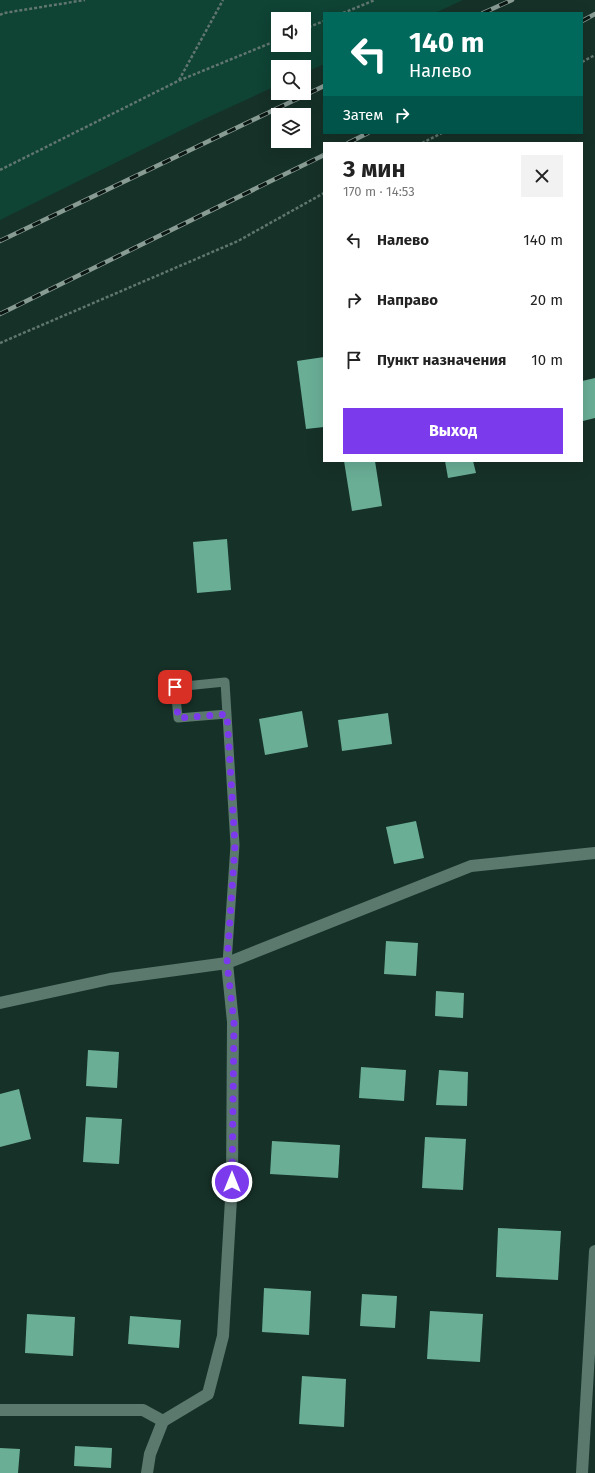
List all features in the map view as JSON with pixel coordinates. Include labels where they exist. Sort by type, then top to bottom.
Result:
[{"type":"street","points":[[0,1003],[110,979],[227,963],[471,866],[595,853]]},
{"type":"street","points":[[147,1473],[150,1454],[163,1422],[208,1394],[223,1336],[232,1182],[234,1022],[227,963]]},
{"type":"street","points":[[582,1473],[595,1251]]},
{"type":"street","points":[[0,1410],[143,1410],[163,1422]]},
{"type":"lane","points":[[227,714],[178,718],[175,687],[225,682],[227,714],[235,845],[227,963]]},
{"type":"path","points":[[0,15],[4,13],[85,0]]},
{"type":"path","points":[[178,81],[223,0]]},
{"type":"path","points":[[345,12],[375,0]]},
{"type":"path","points":[[311,26],[323,21]]},
{"type":"path","points":[[0,170],[178,81],[271,43]]},
{"type":"path","points":[[583,61],[595,55]]},
{"type":"path","points":[[424,142],[440,134]]},
{"type":"path","points":[[0,343],[238,241],[323,194]]},
{"type":"green space","points":[[0,0],[463,0],[437,12],[323,12],[323,64],[311,70],[311,60],[271,60],[271,88],[202,120],[0,220]]},
{"type":"building","points":[[323,357],[323,427],[306,429],[297,361]]},
{"type":"building","points":[[595,378],[595,418],[583,421],[583,381]]},
{"type":"building","points":[[344,462],[375,462],[382,506],[352,511]]},
{"type":"building","points":[[445,462],[473,462],[476,473],[448,478]]},
{"type":"building","points":[[227,539],[231,590],[197,593],[193,542]]},
{"type":"building","points":[[302,711],[308,747],[265,755],[259,719]]},
{"type":"building","points":[[388,713],[392,744],[342,751],[338,720]]},
{"type":"building","points":[[416,821],[424,858],[394,864],[386,827]]},
{"type":"building","points":[[386,941],[418,943],[416,976],[384,974]]},
{"type":"building","points":[[436,991],[464,993],[463,1018],[435,1016]]},
{"type":"building","points":[[88,1050],[119,1052],[117,1088],[86,1086]]},
{"type":"building","points":[[361,1067],[406,1070],[404,1101],[359,1098]]},
{"type":"building","points":[[439,1070],[468,1072],[467,1106],[436,1105]]},
{"type":"building","points":[[19,1089],[31,1139],[0,1147],[0,1094]]},
{"type":"building","points":[[86,1117],[122,1119],[119,1164],[83,1162]]},
{"type":"building","points":[[425,1137],[466,1139],[463,1190],[422,1188]]},
{"type":"building","points":[[272,1141],[340,1145],[338,1178],[270,1174]]},
{"type":"building","points":[[498,1228],[561,1231],[558,1280],[496,1277]]},
{"type":"building","points":[[264,1288],[311,1291],[309,1335],[262,1332]]},
{"type":"building","points":[[362,1294],[397,1296],[395,1328],[360,1326]]},
{"type":"building","points":[[430,1311],[483,1314],[480,1362],[427,1359]]},
{"type":"building","points":[[27,1314],[75,1317],[73,1356],[25,1353]]},
{"type":"building","points":[[130,1316],[181,1320],[179,1348],[128,1344]]},
{"type":"building","points":[[302,1376],[346,1379],[344,1427],[299,1424]]},
{"type":"building","points":[[75,1446],[112,1448],[111,1468],[74,1466]]},
{"type":"building","points":[[0,1448],[20,1449],[18,1473],[0,1473]]},
{"type":"railway","points":[[485,12],[512,0]]},
{"type":"railway","points":[[583,20],[595,14]]},
{"type":"railway","points":[[0,241],[323,86]]},
{"type":"railway","points":[[350,142],[366,134]]},
{"type":"railway","points":[[0,314],[323,155]]},
{"type":"route","points":[[175,687],[178,718],[227,714],[235,845],[235,873],[227,963],[234,1022],[232,1182]]}]
